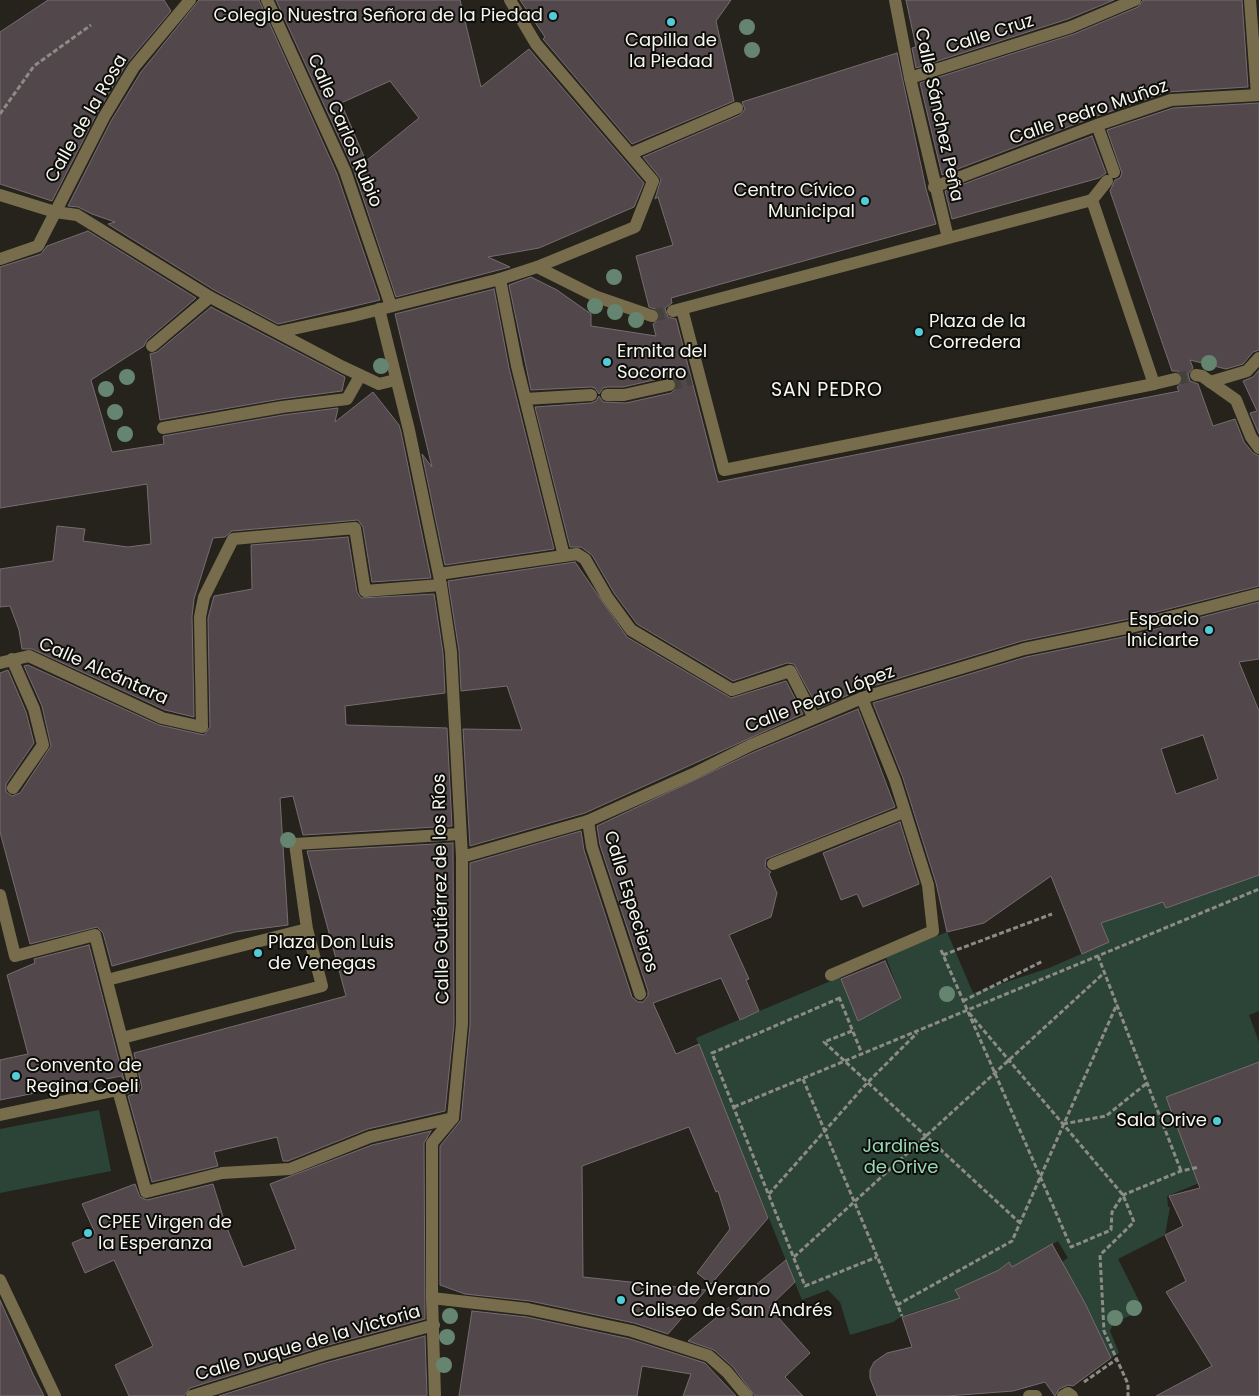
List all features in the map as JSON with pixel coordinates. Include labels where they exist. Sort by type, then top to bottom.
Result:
[{"type":"street","name":"Calle de la Rosa","points":[[0,259],[38,246],[104,117],[134,67],[190,0]]},
{"type":"street","name":"Calle Carlos Rubio","points":[[267,0],[345,171],[385,308],[395,380]]},
{"type":"street","points":[[279,332],[500,279],[537,267],[635,228],[654,181],[536,44],[510,0]]},
{"type":"street","name":"Calle Sánchez Peña","points":[[895,0],[934,187],[948,238]]},
{"type":"street","name":"Calle Cruz","points":[[910,78],[1071,27],[1135,0]]},
{"type":"street","points":[[1250,0],[1258,95]]},
{"type":"street","name":"Calle Pedro Muñoz","points":[[934,187],[1097,125],[1171,100],[1258,95]]},
{"type":"street","points":[[630,154],[737,108]]},
{"type":"street","points":[[1097,125],[1110,176],[1092,200],[677,310],[695,378],[724,470],[1175,379]]},
{"type":"street","points":[[0,195],[54,212],[77,215],[210,298],[279,332],[360,376],[379,384],[395,380]]},
{"type":"street","points":[[1092,200],[1154,384]]},
{"type":"street","points":[[537,267],[597,297],[652,316]]},
{"type":"street","points":[[500,279],[525,399],[564,556]]},
{"type":"street","points":[[152,346],[210,298]]},
{"type":"street","points":[[1210,382],[1247,371],[1259,358]]},
{"type":"street","points":[[1196,375],[1202,376],[1236,400],[1251,436],[1259,448]]},
{"type":"street","points":[[164,428],[282,408],[347,400],[360,376]]},
{"type":"street","name":"Calle Gutiérrez de los Ríos","points":[[395,380],[409,430],[440,580],[451,652],[462,856],[462,1024],[453,1118]]},
{"type":"street","points":[[607,395],[624,395],[669,385]]},
{"type":"street","points":[[525,399],[591,395]]},
{"type":"street","name":"Calle Alcántara","points":[[14,788],[43,745],[34,709],[6,661],[29,656],[162,718],[202,727],[200,617],[204,597],[233,539],[355,528],[365,591],[440,580]]},
{"type":"street","points":[[440,580],[577,554],[585,559],[606,597],[631,630],[732,690],[790,671],[814,718]]},
{"type":"street","name":"Calle Pedro López","points":[[462,856],[588,821],[862,698],[1024,649],[1131,627],[1259,594]]},
{"type":"street","points":[[831,975],[933,931],[928,885],[894,780],[862,698]]},
{"type":"street","points":[[772,864],[904,812]]},
{"type":"street","name":"Calle Especieros","points":[[588,821],[592,847],[640,994]]},
{"type":"street","points":[[122,1038],[322,986],[307,928],[295,844],[460,834]]},
{"type":"street","points":[[0,895],[15,956],[95,935],[134,1086],[0,1115]]},
{"type":"street","points":[[106,976],[307,928]]},
{"type":"street","points":[[118,1090],[146,1192],[222,1173],[290,1169],[370,1138],[453,1118]]},
{"type":"street","points":[[435,1396],[432,1298],[432,1143],[453,1118]]},
{"type":"street","points":[[0,1280],[56,1396]]},
{"type":"street","points":[[432,1298],[528,1310],[632,1331],[709,1356],[727,1372],[746,1396]]},
{"type":"street","name":"Calle Duque de la Victoria","points":[[192,1396],[323,1355],[434,1325]]},
{"type":"street","points":[[1029,1396],[1036,1396]]},
{"type":"path","points":[[1,110],[34,66],[91,25]]},
{"type":"path","points":[[734,1108],[1259,889]]},
{"type":"path","points":[[943,955],[1052,914]]},
{"type":"path","points":[[933,931],[1071,1247],[1111,1230],[1112,1212],[1123,1195],[1181,1171],[1198,1167]]},
{"type":"path","points":[[1098,956],[1181,1171]]},
{"type":"path","points":[[963,1001],[1043,960]]},
{"type":"path","points":[[794,1257],[1105,972]]},
{"type":"path","points":[[838,993],[862,1054]]},
{"type":"path","points":[[840,998],[712,1053],[805,1286],[877,1256]]},
{"type":"path","points":[[897,1305],[1012,1241],[1116,1004]]},
{"type":"path","points":[[967,1010],[1123,1195],[1134,1222],[1100,1255],[1104,1330],[1128,1384],[1128,1396]]},
{"type":"path","points":[[852,1031],[824,1042],[1020,1223]]},
{"type":"path","points":[[769,1194],[868,1082],[918,1031]]},
{"type":"path","points":[[803,1079],[902,1316]]},
{"type":"path","points":[[1063,1124],[1106,1116],[1147,1083]]},
{"type":"path","points":[[1067,1395],[1117,1359]]},
{"type":"green space","name":"Jardines de Orive","points":[[1259,875],[1259,1011],[1249,1015],[1259,1042],[1259,1062],[1166,1097],[1217,1176],[1167,1196],[1168,1207],[1170,1207],[1165,1235],[1118,1259],[1143,1309],[1113,1324],[1110,1331],[1119,1353],[1111,1358],[1088,1308],[1062,1262],[1068,1258],[1058,1241],[1013,1267],[1008,1262],[999,1270],[955,1290],[962,1302],[950,1307],[948,1301],[902,1316],[893,1322],[850,1335],[840,1302],[828,1290],[802,1300],[696,1038],[840,977],[858,1021],[901,998],[886,957],[947,932],[973,993],[1049,968],[1109,942],[1101,923],[1142,909],[1162,898],[1166,908]]},
{"type":"green space","points":[[99,1110],[111,1171],[0,1193],[0,1129]]},
{"type":"building","points":[[48,0],[164,0],[171,11],[127,63],[97,113],[52,201],[0,184],[0,32]]},
{"type":"building","points":[[199,0],[259,0],[337,174],[380,300],[278,324],[214,290],[108,224],[115,222],[78,207],[68,206],[111,121],[141,72]]},
{"type":"building","points":[[276,0],[460,0],[481,87],[529,49],[644,183],[634,207],[539,248],[488,257],[510,267],[396,297],[353,168]],"holes":[[[390,81],[419,118],[366,161],[341,103]]]},
{"type":"building","points":[[520,0],[731,0],[716,21],[734,101],[632,144],[543,39],[545,37]]},
{"type":"building","points":[[906,0],[1114,0],[1068,19],[916,68],[912,48],[916,47]]},
{"type":"building","points":[[1143,0],[1242,0],[1248,87],[1168,92],[1094,117],[942,175],[920,83],[1074,34],[1138,7]]},
{"type":"building","points":[[897,53],[926,189],[936,224],[671,298],[672,303],[665,308],[668,317],[676,319],[718,482],[1179,391],[1177,387],[1183,382],[1183,377],[1178,371],[1172,371],[1110,191],[1115,180],[1120,178],[1122,173],[1107,130],[1173,108],[1259,103],[1259,350],[1253,352],[1243,364],[1226,369],[1190,360],[1193,368],[1188,374],[1190,381],[1198,384],[1213,426],[1235,419],[1244,442],[1253,453],[1259,456],[1259,586],[1129,619],[1022,641],[860,690],[818,708],[794,664],[787,663],[733,681],[637,624],[614,593],[592,555],[581,547],[570,547],[535,407],[591,403],[596,401],[599,396],[603,402],[626,403],[671,393],[677,388],[677,383],[672,377],[667,377],[623,387],[603,388],[599,394],[595,388],[591,387],[531,390],[509,285],[531,277],[557,290],[591,314],[591,326],[656,336],[653,324],[659,319],[660,314],[658,310],[649,307],[636,256],[673,245],[658,197],[655,199],[661,179],[643,157],[740,115],[745,109],[742,102]]},
{"type":"building","points":[[1092,136],[1106,173],[1099,178],[952,219],[945,191]]},
{"type":"building","points":[[88,231],[196,298],[147,340],[144,346],[91,380],[112,452],[164,444],[163,436],[283,415],[338,408],[335,422],[373,392],[399,425],[401,432],[431,578],[372,582],[363,527],[358,520],[232,531],[225,537],[213,538],[194,599],[192,616],[194,717],[165,710],[32,649],[22,649],[19,630],[10,606],[0,607],[0,569],[53,561],[57,526],[85,529],[83,541],[128,547],[151,544],[147,484],[0,508],[0,267],[41,254],[47,246]]},
{"type":"building","points":[[494,289],[509,368],[554,549],[445,565],[422,454],[432,467],[395,314]]},
{"type":"building","points":[[211,307],[345,377],[342,391],[281,399],[160,420],[150,354],[157,352]]},
{"type":"building","points":[[1259,370],[1259,434],[1250,413],[1257,411],[1243,381],[1253,377]]},
{"type":"building","points":[[348,537],[357,592],[361,598],[434,594],[443,653],[445,693],[345,706],[346,725],[447,728],[452,826],[303,835],[293,796],[280,798],[288,925],[235,932],[112,966],[103,933],[97,927],[30,944],[0,832],[0,673],[8,670],[26,712],[34,743],[6,784],[6,792],[12,796],[20,793],[51,746],[42,706],[24,666],[28,665],[159,725],[204,735],[210,727],[208,618],[214,596],[252,589],[251,545]]},
{"type":"building","points":[[575,562],[627,637],[731,698],[786,681],[803,714],[585,813],[470,846],[463,729],[522,730],[507,686],[461,691],[459,651],[448,581]]},
{"type":"building","points":[[1259,602],[1259,659],[1239,662],[1259,711],[1259,875],[1166,908],[1163,902],[1101,923],[1109,942],[1082,954],[1051,876],[984,923],[947,932],[936,883],[903,778],[873,703],[1026,657],[1133,635]],"holes":[[[1203,735],[1218,779],[1176,794],[1161,749]]]},
{"type":"building","points":[[858,709],[895,807],[766,859],[765,867],[771,872],[769,874],[777,893],[771,917],[729,935],[749,979],[746,980],[759,1011],[740,1020],[721,978],[653,1003],[676,1054],[699,1044],[768,1218],[711,1284],[697,1273],[730,1229],[718,1191],[716,1192],[689,1127],[582,1166],[583,1277],[706,1290],[668,1334],[634,1323],[530,1301],[465,1294],[440,1285],[440,1146],[461,1120],[470,1025],[470,863],[581,831],[584,850],[632,997],[638,1002],[643,1002],[648,996],[648,991],[600,845],[597,826],[754,752]]},
{"type":"building","points":[[900,822],[919,884],[863,907],[857,894],[841,900],[823,853]]},
{"type":"building","points":[[453,843],[454,1024],[445,1111],[368,1129],[288,1161],[283,1161],[277,1137],[214,1152],[218,1166],[152,1182],[128,1096],[139,1092],[142,1088],[134,1053],[346,996],[307,851]]},
{"type":"building","points":[[89,945],[124,1080],[121,1076],[0,1100],[0,1060],[28,1054],[7,975],[35,963],[34,959]]},
{"type":"building","points":[[885,961],[901,998],[858,1021],[841,979]]},
{"type":"building","points":[[1259,1062],[1259,1396],[1156,1396],[1212,1366],[1166,1292],[1186,1281],[1165,1235],[1183,1226],[1169,1196],[1200,1188],[1166,1097]]},
{"type":"building","points":[[431,1131],[424,1143],[425,1319],[321,1347],[190,1388],[184,1396],[129,1396],[115,1365],[153,1346],[114,1260],[85,1273],[72,1243],[95,1233],[82,1204],[135,1184],[140,1197],[147,1200],[213,1184],[225,1223],[243,1267],[296,1249],[270,1184],[372,1145]]},
{"type":"building","points":[[1052,1244],[1086,1305],[1111,1358],[1073,1386],[1068,1385],[1059,1389],[1055,1396],[1045,1382],[1013,1391],[947,1396],[877,1396],[870,1378],[870,1370],[874,1362],[887,1353],[912,1347],[902,1317],[960,1298],[955,1290],[999,1270],[1009,1262],[1012,1267]]},
{"type":"building","points":[[786,1260],[795,1282],[769,1307],[810,1353],[785,1377],[803,1396],[755,1396],[733,1367],[714,1350],[688,1341]]},
{"type":"building","points":[[0,1300],[33,1374],[44,1396],[0,1396]]},
{"type":"building","points":[[472,1311],[527,1317],[630,1339],[705,1363],[736,1396],[683,1396],[691,1374],[642,1366],[637,1396],[459,1396]]},
{"type":"building","points":[[425,1336],[427,1396],[219,1396],[325,1363]]},
{"type":"tunnel","points":[[652,316],[673,311]]},
{"type":"tunnel","points":[[1175,379],[1196,375]]},
{"type":"tunnel","points":[[669,385],[691,379]]},
{"type":"place","name":"Colegio Nuestra Señora de la Piedad","points":[[553,16]]},
{"type":"place","name":"Capilla de la Piedad","points":[[671,22]]},
{"type":"place","name":"Centro Cívico Municipal","points":[[865,201]]},
{"type":"place","name":"Plaza de la Corredera","points":[[919,332]]},
{"type":"place","name":"Ermita del Socorro","points":[[607,362]]},
{"type":"place","name":"Espacio Iniciarte","points":[[1209,630]]},
{"type":"place","name":"Plaza Don Luis de Venegas","points":[[258,953]]},
{"type":"place","name":"Convento de Regina Coeli","points":[[16,1076]]},
{"type":"place","name":"Sala Orive","points":[[1217,1121]]},
{"type":"place","name":"CPEE Virgen de la Esperanza","points":[[88,1233]]},
{"type":"place","name":"Cine de Verano Coliseo de San Andrés","points":[[621,1300]]},
{"type":"district","name":"SAN PEDRO","points":[[827,391]]}]
